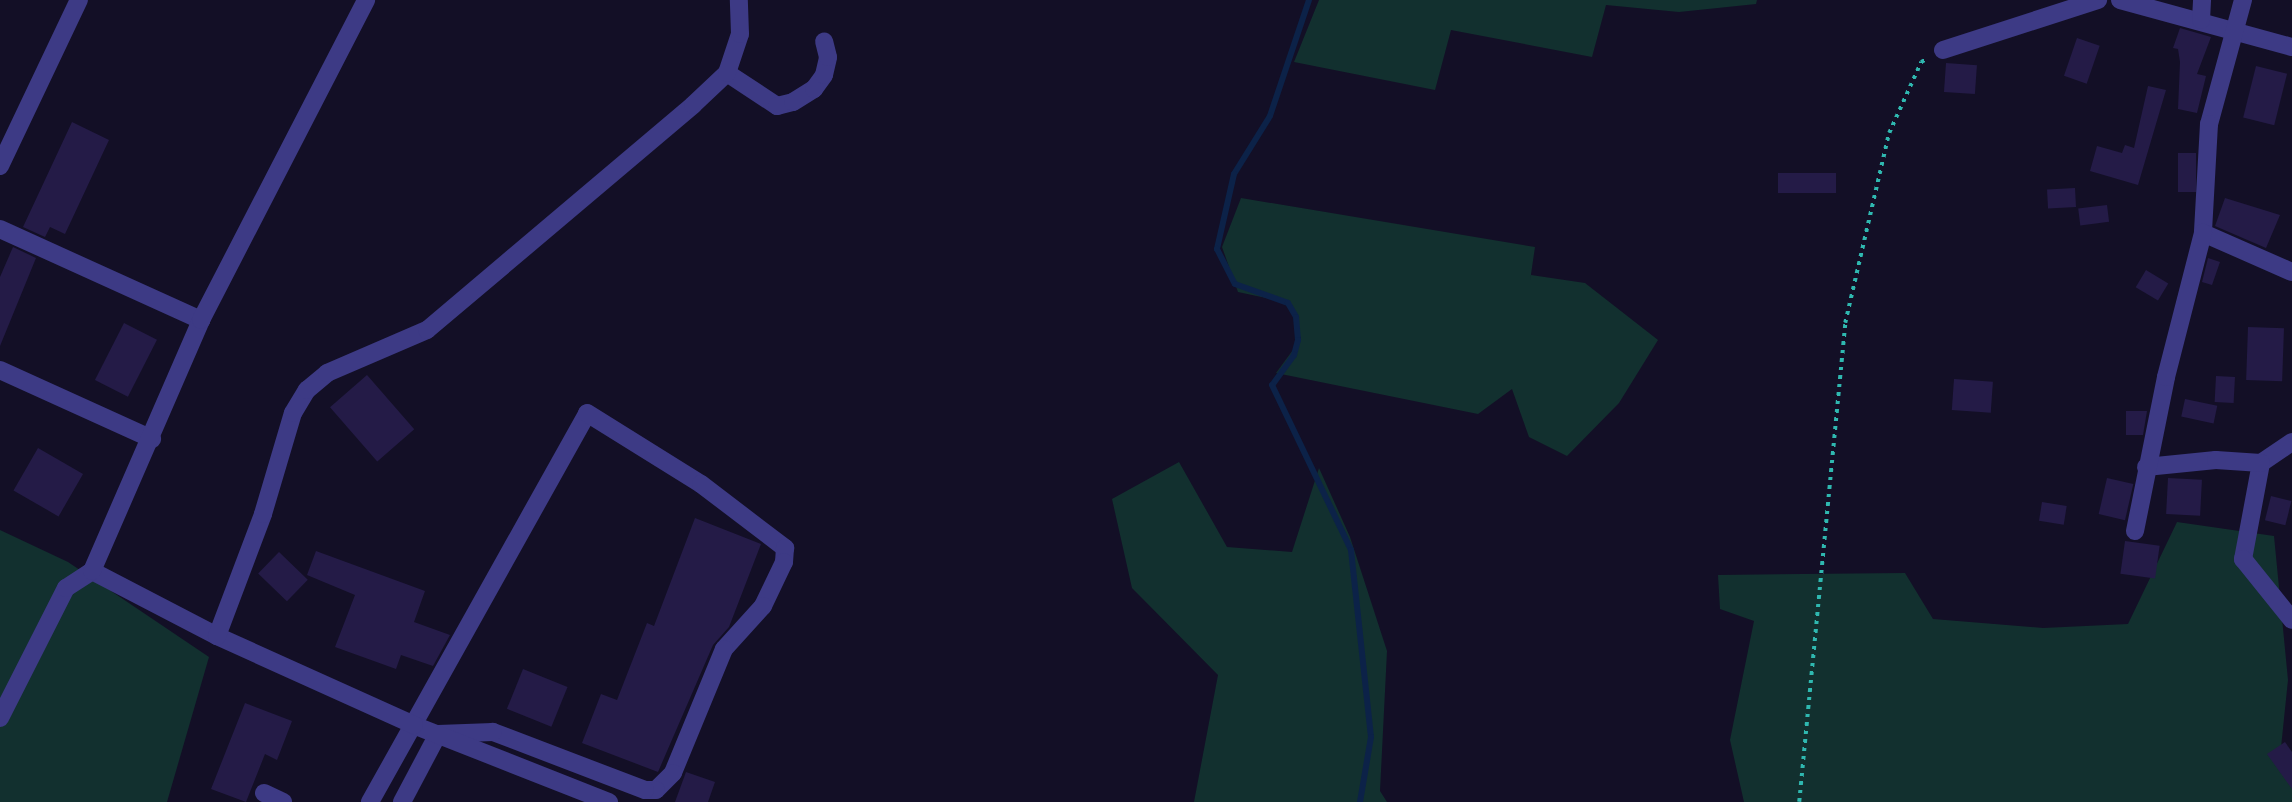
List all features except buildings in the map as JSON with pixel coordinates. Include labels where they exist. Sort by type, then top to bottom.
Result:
[{"type":"street","points":[[0,166],[79,0]]},
{"type":"street","points":[[0,718],[66,588],[92,570],[152,439],[201,320],[366,0]]},
{"type":"street","points":[[217,636],[263,514],[293,413],[307,390],[327,373],[427,330],[727,73],[740,34],[738,0]]},
{"type":"street","points":[[1943,50],[2098,0]]},
{"type":"street","points":[[2120,0],[2233,28],[2292,47]]},
{"type":"street","points":[[2201,20],[2202,0]]},
{"type":"street","points":[[2135,531],[2146,467],[2203,233],[2208,124],[2243,0]]},
{"type":"street","points":[[727,73],[776,106],[793,102],[814,89],[824,75],[828,57],[824,41]]},
{"type":"street","points":[[0,229],[201,320]]},
{"type":"street","points":[[2203,233],[2292,272]]},
{"type":"street","points":[[0,370],[152,439]]},
{"type":"street","points":[[370,802],[587,413],[701,484],[785,548],[784,562],[763,607],[724,649],[673,773],[653,796],[645,790],[493,732],[438,734]]},
{"type":"street","points":[[2146,467],[2216,460],[2261,463],[2292,442]]},
{"type":"street","points":[[2261,463],[2243,559],[2292,620]]},
{"type":"street","points":[[92,570],[217,636],[414,725],[609,802]]},
{"type":"street","points":[[402,802],[438,734]]},
{"type":"street","points":[[540,774],[549,754]]},
{"type":"street","points":[[264,793],[284,802]]},
{"type":"path","points":[[1799,802],[1845,323],[1889,133],[1921,62],[1943,50]]},
{"type":"green space","points":[[1319,0],[1757,0],[1756,4],[1679,12],[1606,5],[1592,57],[1451,30],[1435,90],[1294,62]]},
{"type":"green space","points":[[1241,198],[1535,247],[1530,281],[1531,275],[1585,283],[1658,340],[1619,403],[1567,456],[1529,437],[1512,389],[1478,414],[1276,373],[1301,339],[1290,303],[1238,292],[1222,247]]},
{"type":"green space","points":[[1179,462],[1227,547],[1292,552],[1319,468],[1350,537],[1387,651],[1380,791],[1387,802],[1194,802],[1218,675],[1132,588],[1112,499]]},
{"type":"green space","points":[[2177,522],[2274,536],[2288,680],[2280,757],[2292,775],[2292,802],[1744,802],[1730,740],[1754,621],[1720,609],[1718,575],[1905,573],[1933,619],[2043,628],[2128,624]]},
{"type":"green space","points":[[0,530],[68,562],[209,657],[167,802],[0,802]]},
{"type":"waterway","points":[[1309,0],[1270,116],[1234,174],[1217,249],[1235,284],[1288,303],[1296,317],[1298,340],[1294,355],[1272,385],[1351,550],[1371,737],[1360,802]]}]
